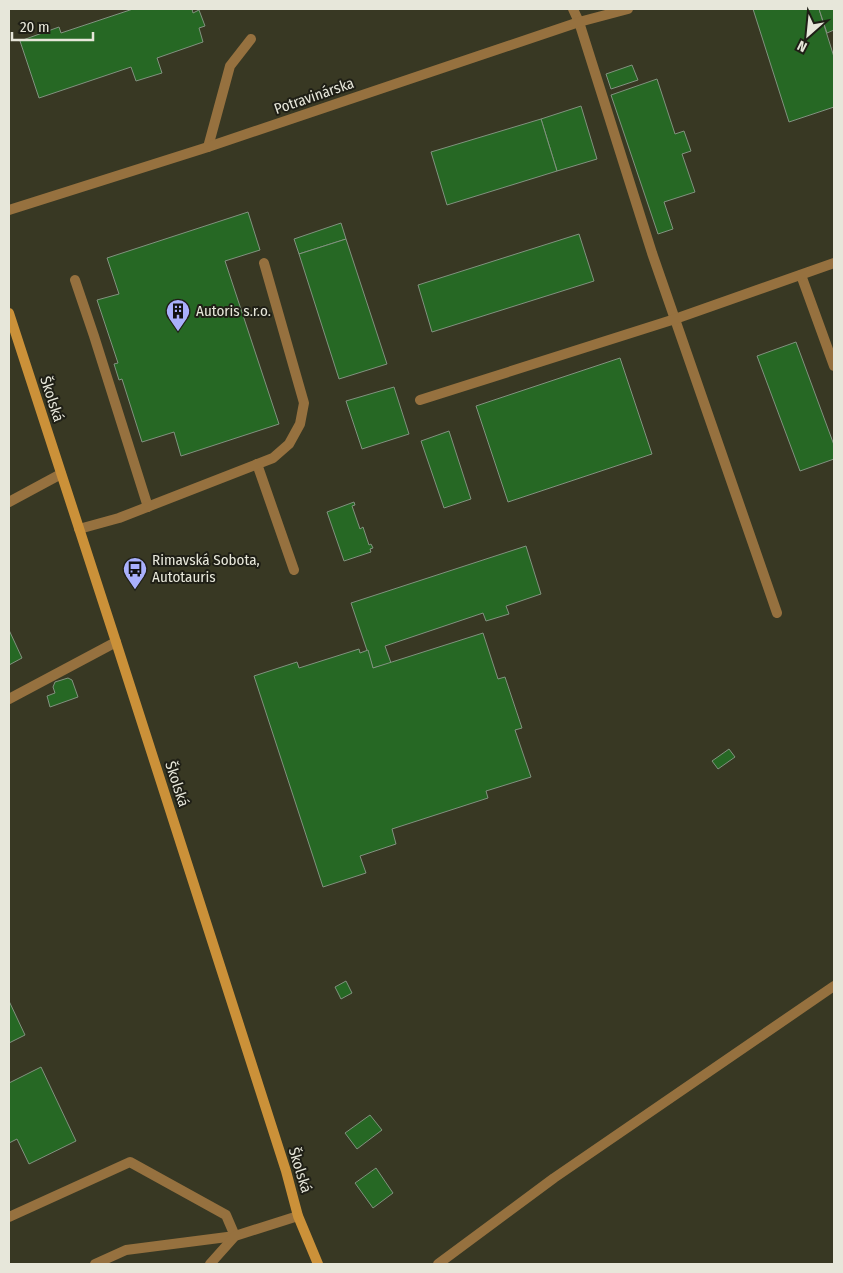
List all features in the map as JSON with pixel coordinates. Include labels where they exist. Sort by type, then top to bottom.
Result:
[{"type":"main road","name":"Školská","points":[[9,313],[116,642],[298,1216],[318,1264]]},
{"type":"lane","points":[[573,9],[579,22],[649,244],[777,613]]},
{"type":"lane","name":"Potravinárska","points":[[9,210],[208,147],[579,22],[628,9]]},
{"type":"lane","points":[[208,147],[230,66],[251,39]]},
{"type":"lane","points":[[420,400],[675,319],[834,263]]},
{"type":"lane","points":[[79,529],[119,518],[273,458],[289,444],[300,424],[304,403],[264,264]]},
{"type":"lane","points":[[801,275],[834,366]]},
{"type":"lane","points":[[75,280],[148,507]]},
{"type":"lane","points":[[257,464],[294,570]]},
{"type":"lane","points":[[9,502],[60,474]]},
{"type":"lane","points":[[9,699],[116,642]]},
{"type":"lane","points":[[438,1264],[554,1178],[834,986]]},
{"type":"lane","points":[[9,1217],[130,1162],[226,1215],[235,1236]]},
{"type":"lane","points":[[94,1264],[126,1250],[235,1236],[298,1216]]},
{"type":"lane","points":[[210,1264],[235,1236]]},
{"type":"building","points":[[133,9],[192,9],[193,13],[199,10],[205,26],[199,28],[203,42],[157,58],[162,73],[136,81],[131,67],[39,98],[20,41],[59,27],[61,33]]},
{"type":"building","points":[[753,9],[819,9],[834,57],[834,107],[789,122]]},
{"type":"building","points":[[819,9],[834,9],[834,30],[827,33]]},
{"type":"building","points":[[632,65],[638,80],[611,89],[606,74]]},
{"type":"building","points":[[657,79],[675,134],[684,131],[691,151],[682,154],[695,192],[664,202],[673,229],[658,234],[611,95]]},
{"type":"building","points":[[581,106],[597,159],[557,171],[541,119]]},
{"type":"building","points":[[541,119],[557,171],[447,205],[431,152]]},
{"type":"building","name":"Autoris s.r.o.","points":[[248,212],[260,250],[225,261],[279,424],[181,456],[174,432],[142,442],[122,379],[119,380],[114,364],[118,363],[97,300],[119,294],[107,258]]},
{"type":"building","points":[[341,223],[346,239],[299,254],[294,239]]},
{"type":"building","points":[[579,234],[594,281],[432,332],[418,285]]},
{"type":"building","points":[[346,239],[387,364],[339,379],[299,254]]},
{"type":"building","points":[[796,342],[834,445],[834,459],[800,471],[757,356]]},
{"type":"building","points":[[620,358],[652,454],[508,502],[476,406]]},
{"type":"building","points":[[394,387],[409,434],[362,449],[346,401]]},
{"type":"building","points":[[449,431],[471,499],[444,508],[421,441]]},
{"type":"building","points":[[354,502],[355,505],[352,506],[360,529],[363,527],[369,545],[371,544],[373,548],[370,549],[371,552],[344,561],[327,512]]},
{"type":"building","points":[[526,546],[541,594],[506,606],[509,614],[486,621],[483,613],[385,646],[391,663],[373,668],[351,603]]},
{"type":"building","points":[[9,630],[22,658],[9,665]]},
{"type":"building","points":[[483,633],[498,679],[505,677],[522,728],[515,730],[531,777],[486,791],[488,798],[392,829],[396,844],[360,856],[366,873],[323,887],[254,676],[297,662],[299,668],[359,649],[360,653],[368,650],[373,668]]},
{"type":"building","points":[[68,678],[72,680],[78,697],[50,707],[47,696],[55,693],[53,687],[55,682]]},
{"type":"building","points":[[729,749],[735,757],[718,769],[712,761]]},
{"type":"building","points":[[346,981],[352,993],[341,999],[335,987]]},
{"type":"building","points":[[9,1001],[25,1035],[9,1043]]},
{"type":"building","points":[[41,1067],[76,1141],[29,1164],[17,1139],[9,1143],[9,1083]]},
{"type":"building","points":[[370,1115],[382,1130],[357,1149],[345,1133]]},
{"type":"building","points":[[376,1168],[393,1193],[373,1208],[355,1183]]},
{"type":"place","name":"Autoris s.r.o.","points":[[178,332]]},
{"type":"place","name":"Rimavská Sobota, Autotauris","points":[[135,590]]}]
